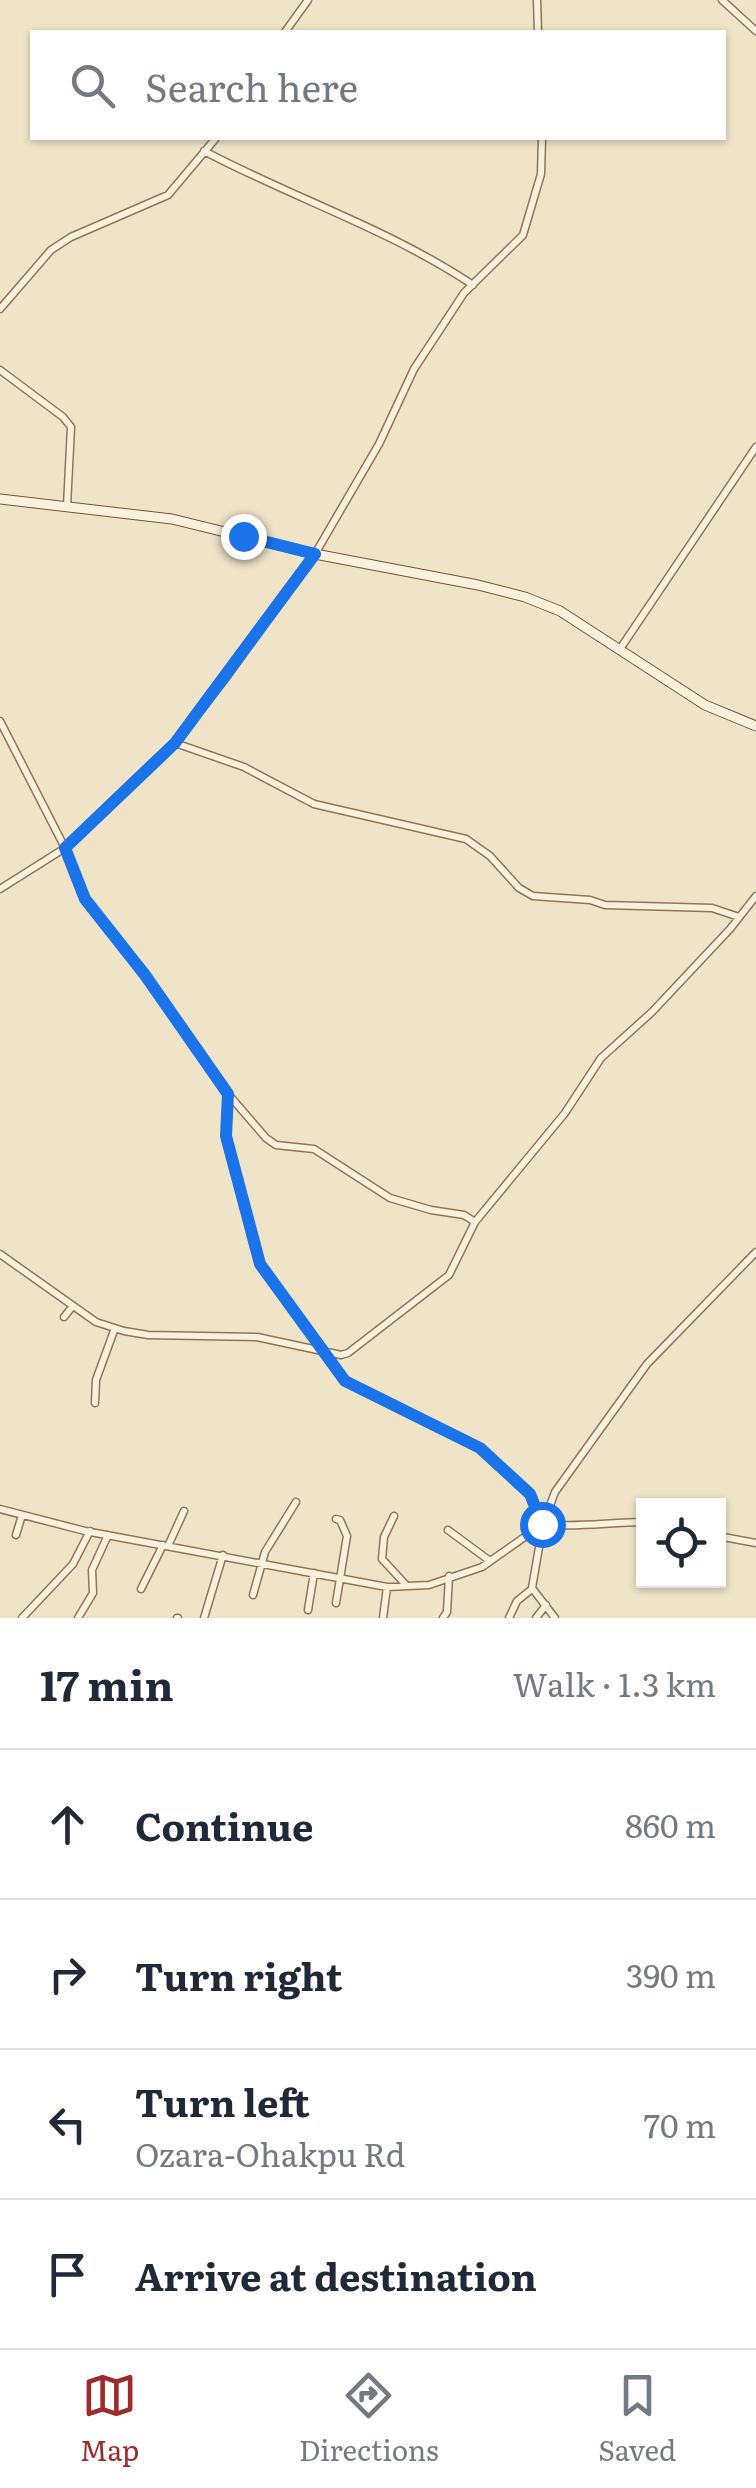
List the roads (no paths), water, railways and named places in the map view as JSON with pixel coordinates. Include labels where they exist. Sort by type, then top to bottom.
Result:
[{"type":"main road","points":[[0,499],[172,519],[315,554],[478,584],[526,598],[560,611],[706,705],[756,726]]},
{"type":"street","points":[[286,30],[308,0]]},
{"type":"street","points":[[536,0],[538,30]]},
{"type":"street","points":[[722,0],[756,31]]},
{"type":"street","points":[[0,308],[51,250],[71,237],[168,194],[214,140]]},
{"type":"street","points":[[0,889],[65,848],[175,743],[315,554],[379,444],[414,369],[473,285],[523,235],[541,174],[542,140]]},
{"type":"street","points":[[204,152],[410,246],[473,285]]},
{"type":"street","points":[[0,370],[71,427],[68,506]]},
{"type":"street","points":[[620,649],[756,447]]},
{"type":"street","points":[[0,720],[65,848],[85,899],[145,975],[228,1094],[266,1138],[276,1145],[314,1149],[390,1198],[464,1215],[475,1222]]},
{"type":"street","points":[[175,743],[244,767],[314,804],[466,839],[533,896],[590,900],[605,905],[712,908],[739,917]]},
{"type":"street","points":[[0,1254],[72,1307],[115,1328],[148,1335],[257,1337],[348,1354],[448,1275],[475,1222],[564,1113],[601,1058],[652,1012],[756,896]]},
{"type":"street","points":[[228,1094],[226,1136],[260,1264],[345,1381],[480,1448],[530,1494],[542,1524]]},
{"type":"street","points":[[508,1618],[517,1601],[532,1588],[542,1524],[555,1492],[647,1364],[756,1252]]},
{"type":"street","points":[[64,1317],[72,1307]]},
{"type":"street","points":[[95,1403],[96,1380],[115,1328]]},
{"type":"street","points":[[254,1594],[272,1537],[296,1502]]},
{"type":"street","points":[[0,1509],[90,1532],[387,1588],[429,1585],[482,1567],[542,1524],[563,1527],[636,1522]]},
{"type":"street","points":[[141,1588],[184,1511]]},
{"type":"street","points":[[16,1535],[22,1515]]},
{"type":"street","points":[[394,1516],[384,1536],[382,1559],[407,1586]]},
{"type":"street","points":[[336,1519],[348,1536],[336,1604]]},
{"type":"street","points":[[448,1530],[490,1561]]},
{"type":"street","points":[[22,1618],[73,1564],[90,1532]]},
{"type":"street","points":[[78,1618],[93,1594],[92,1570],[108,1535]]},
{"type":"street","points":[[726,1537],[756,1542]]},
{"type":"street","points":[[204,1618],[223,1556]]},
{"type":"street","points":[[308,1610],[314,1573]]},
{"type":"street","points":[[443,1618],[447,1612],[449,1576]]},
{"type":"street","points":[[383,1618],[387,1588]]},
{"type":"street","points":[[532,1588],[556,1618]]},
{"type":"street","points":[[536,1618],[546,1605]]}]
